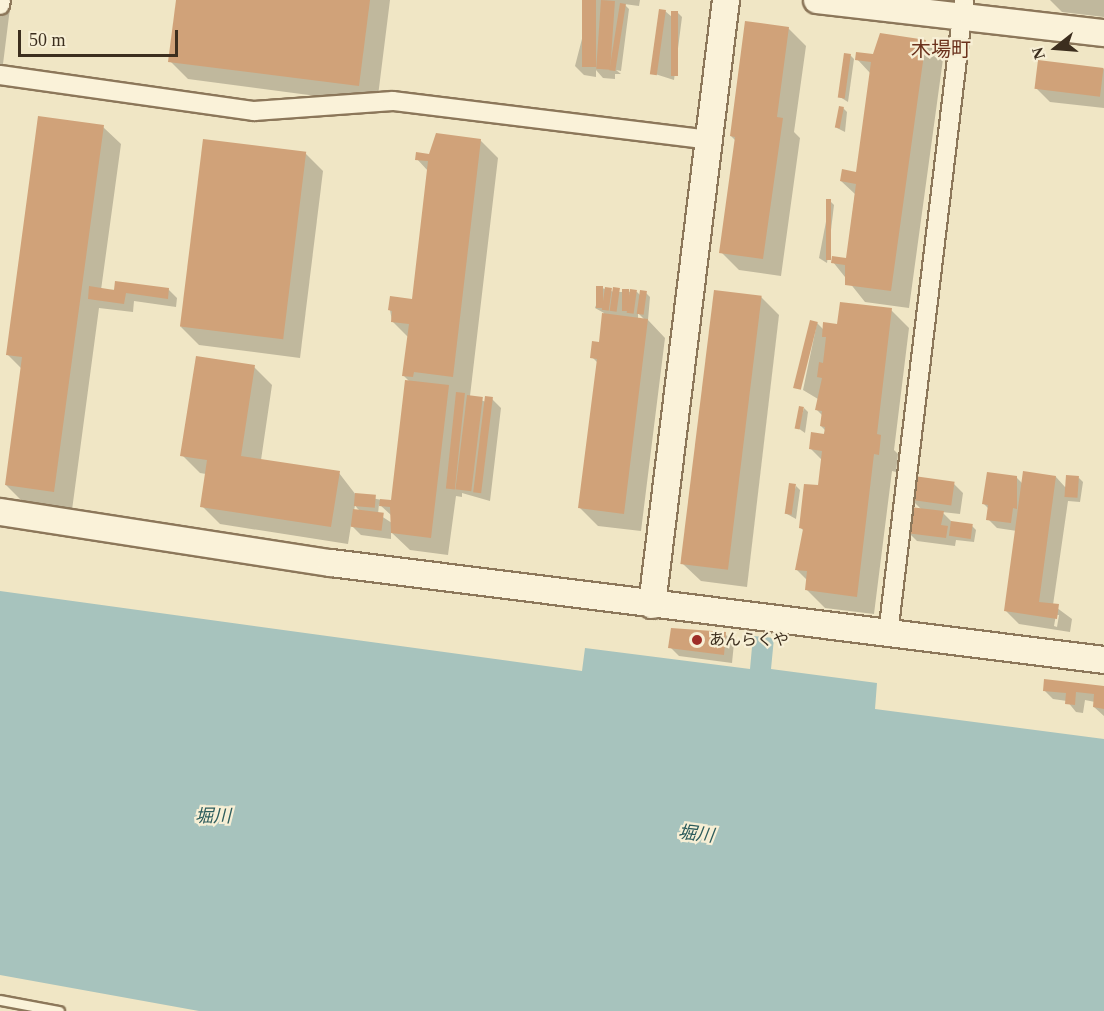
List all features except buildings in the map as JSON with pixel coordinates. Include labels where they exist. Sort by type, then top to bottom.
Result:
[{"type":"street","points":[[0,5],[1,0]]},
{"type":"street","points":[[652,605],[726,0]]},
{"type":"street","points":[[817,0],[963,8],[1104,33]]},
{"type":"street","points":[[888,634],[963,8]]},
{"type":"street","points":[[0,75],[254,111],[393,101],[709,140]]},
{"type":"street","points":[[0,512],[331,563],[1104,660]]},
{"type":"lane","points":[[0,1000],[59,1011]]},
{"type":"water","name":"堀川","points":[[0,591],[582,671],[585,648],[750,669],[753,636],[774,638],[771,669],[877,683],[875,709],[1104,739],[1104,1011],[199,1011],[0,975]]},
{"type":"place","name":"あんらくや","points":[[697,640]]},
{"type":"district","name":"木場町","points":[[941,49]]}]
